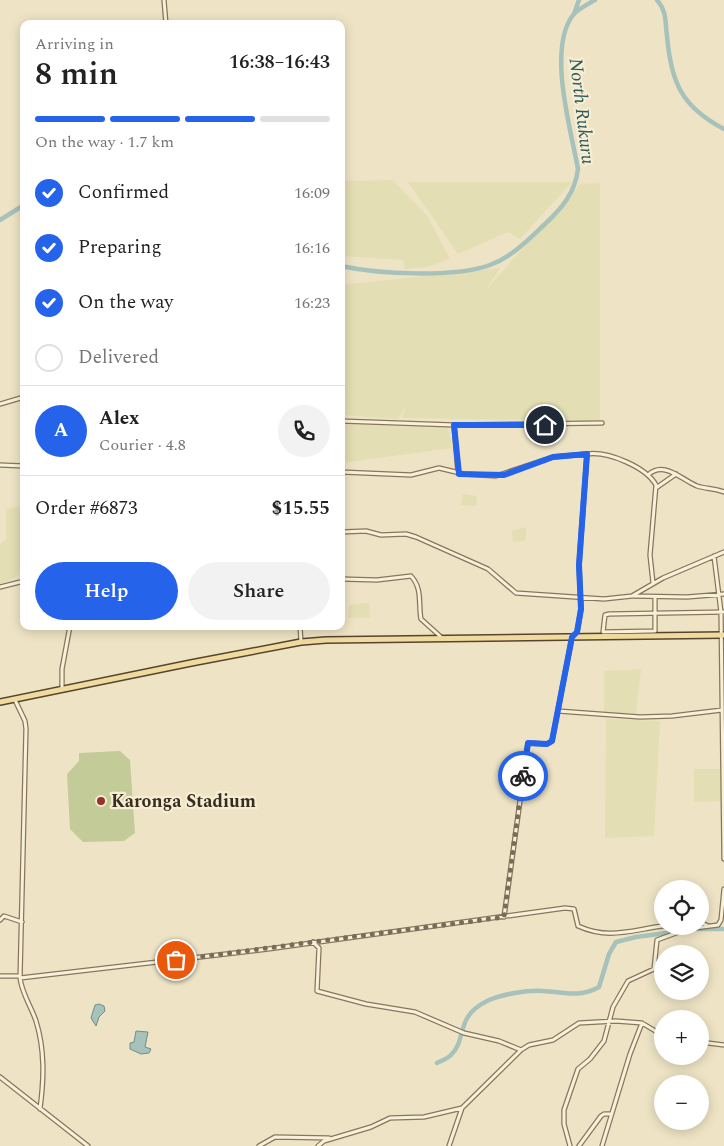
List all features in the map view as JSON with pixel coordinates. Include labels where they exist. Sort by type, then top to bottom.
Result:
[{"type":"main road","points":[[0,702],[301,642],[572,637],[656,633],[722,635]]},
{"type":"street","points":[[164,0],[166,20]]},
{"type":"street","points":[[0,404],[20,398]]},
{"type":"street","points":[[345,421],[454,425],[602,423]]},
{"type":"street","points":[[454,425],[458,473]]},
{"type":"street","points":[[504,917],[528,743],[550,743],[572,637],[577,632],[580,597],[579,565],[587,454]]},
{"type":"street","points":[[345,472],[411,475],[438,468],[458,473],[504,475],[553,457],[587,454],[604,454],[614,457],[648,475],[656,488],[650,555],[653,583]]},
{"type":"street","points":[[0,465],[20,466]]},
{"type":"street","points":[[648,475],[661,469],[666,469],[698,486],[724,492]]},
{"type":"street","points":[[656,488],[676,474]]},
{"type":"street","points":[[345,532],[366,531],[382,535],[411,535],[486,568],[516,593],[604,599],[632,596],[720,596],[724,594]]},
{"type":"street","points":[[632,596],[653,583],[724,552]]},
{"type":"street","points":[[714,556],[722,612],[724,859]]},
{"type":"street","points":[[345,579],[377,580],[411,576],[419,591],[421,619],[441,638]]},
{"type":"street","points":[[0,587],[20,583]]},
{"type":"street","points":[[654,597],[655,614],[656,633],[603,632],[607,614],[655,614],[722,612]]},
{"type":"street","points":[[62,689],[62,669],[69,630]]},
{"type":"street","points":[[300,630],[301,642]]},
{"type":"street","points":[[14,699],[25,721],[26,729],[20,977],[22,991],[36,1021],[44,1062],[40,1109]]},
{"type":"street","points":[[558,711],[672,716],[722,710]]},
{"type":"street","points":[[709,926],[716,926],[720,922],[724,889]]},
{"type":"street","points":[[0,976],[20,977],[313,942],[572,908],[578,926],[596,933],[617,934],[654,928]]},
{"type":"street","points":[[0,920],[4,916],[22,922]]},
{"type":"street","points":[[570,1146],[564,1117],[570,1089],[579,1066],[590,1059],[604,1041],[614,1004],[628,981],[656,967],[655,947],[657,940],[669,935]]},
{"type":"street","points":[[313,942],[319,948],[317,991],[366,1004],[415,1012],[464,1033],[499,1040],[521,1050]]},
{"type":"street","points":[[449,1146],[462,1108],[521,1050],[529,1045],[553,1040],[576,1024],[609,1021],[642,1023],[654,1030]]},
{"type":"street","points":[[602,1146],[630,1054],[642,1023]]},
{"type":"street","points":[[709,1043],[724,1045]]},
{"type":"street","points":[[0,1077],[88,1146]]},
{"type":"street","points":[[318,1146],[332,1138],[371,1127],[390,1118],[424,1117],[462,1108]]},
{"type":"street","points":[[579,1146],[601,1116],[611,1114]]},
{"type":"street","points":[[259,1146],[275,1137],[332,1138]]},
{"type":"shaded area","points":[[393,180],[428,217],[450,259],[427,267],[405,269],[403,260],[345,256],[345,181]]},
{"type":"shaded area","points":[[408,182],[572,182],[520,239],[508,232],[458,254]]},
{"type":"shaded area","points":[[600,183],[600,421],[402,418],[407,406],[397,419],[345,415],[345,285],[500,268],[485,291],[580,184]]},
{"type":"shaded area","points":[[345,424],[448,428],[453,448],[345,462]]},
{"type":"shaded area","points":[[463,494],[477,496],[476,506],[461,505]]},
{"type":"shaded area","points":[[20,507],[20,574],[0,584],[0,544],[6,540],[6,509]]},
{"type":"shaded area","points":[[526,527],[526,540],[513,542],[512,531]]},
{"type":"shaded area","points":[[369,603],[370,618],[348,618],[349,605]]},
{"type":"shaded area","points":[[641,669],[636,714],[604,712],[604,671]]},
{"type":"shaded area","points":[[606,719],[660,721],[654,836],[605,838]]},
{"type":"shaded area","points":[[694,769],[721,769],[721,801],[694,802]]},
{"type":"green space","name":"Karonga Stadium","points":[[120,751],[130,760],[135,833],[124,841],[83,842],[70,829],[67,774],[79,761],[79,753]]},
{"type":"water","points":[[95,1005],[104,1006],[105,1011],[99,1017],[96,1026],[91,1018]]},
{"type":"water","points":[[136,1031],[148,1032],[145,1047],[151,1049],[149,1053],[141,1054],[130,1049],[130,1043],[134,1042]]},
{"type":"waterway","name":"North Rukuru","points":[[574,14],[579,0]]},
{"type":"waterway","name":"North Rukuru","points":[[345,267],[395,273],[437,273],[475,269],[498,262],[513,252],[533,236],[557,212],[571,193],[578,169],[563,90],[561,68],[565,30],[573,15],[595,0]]},
{"type":"waterway","name":"North Rukuru","points":[[657,0],[664,13],[672,67],[681,92],[698,112],[724,129]]},
{"type":"waterway","name":"North Rukuru","points":[[0,220],[20,208]]},
{"type":"waterway","points":[[709,929],[724,929]]},
{"type":"waterway","points":[[437,1063],[450,1056],[455,1050],[470,1014],[487,1001],[507,994],[522,992],[578,993],[592,990],[599,987],[609,954],[616,942],[654,935]]},
{"type":"way so far","points":[[176,960],[504,917],[523,776]]},
{"type":"place","name":"Karonga Stadium","points":[[101,801]]},
{"type":"route","points":[[523,776],[528,743],[547,744],[552,741],[572,637],[577,632],[581,609],[579,565],[587,454],[553,457],[504,475],[459,474],[454,425],[545,425]]}]
